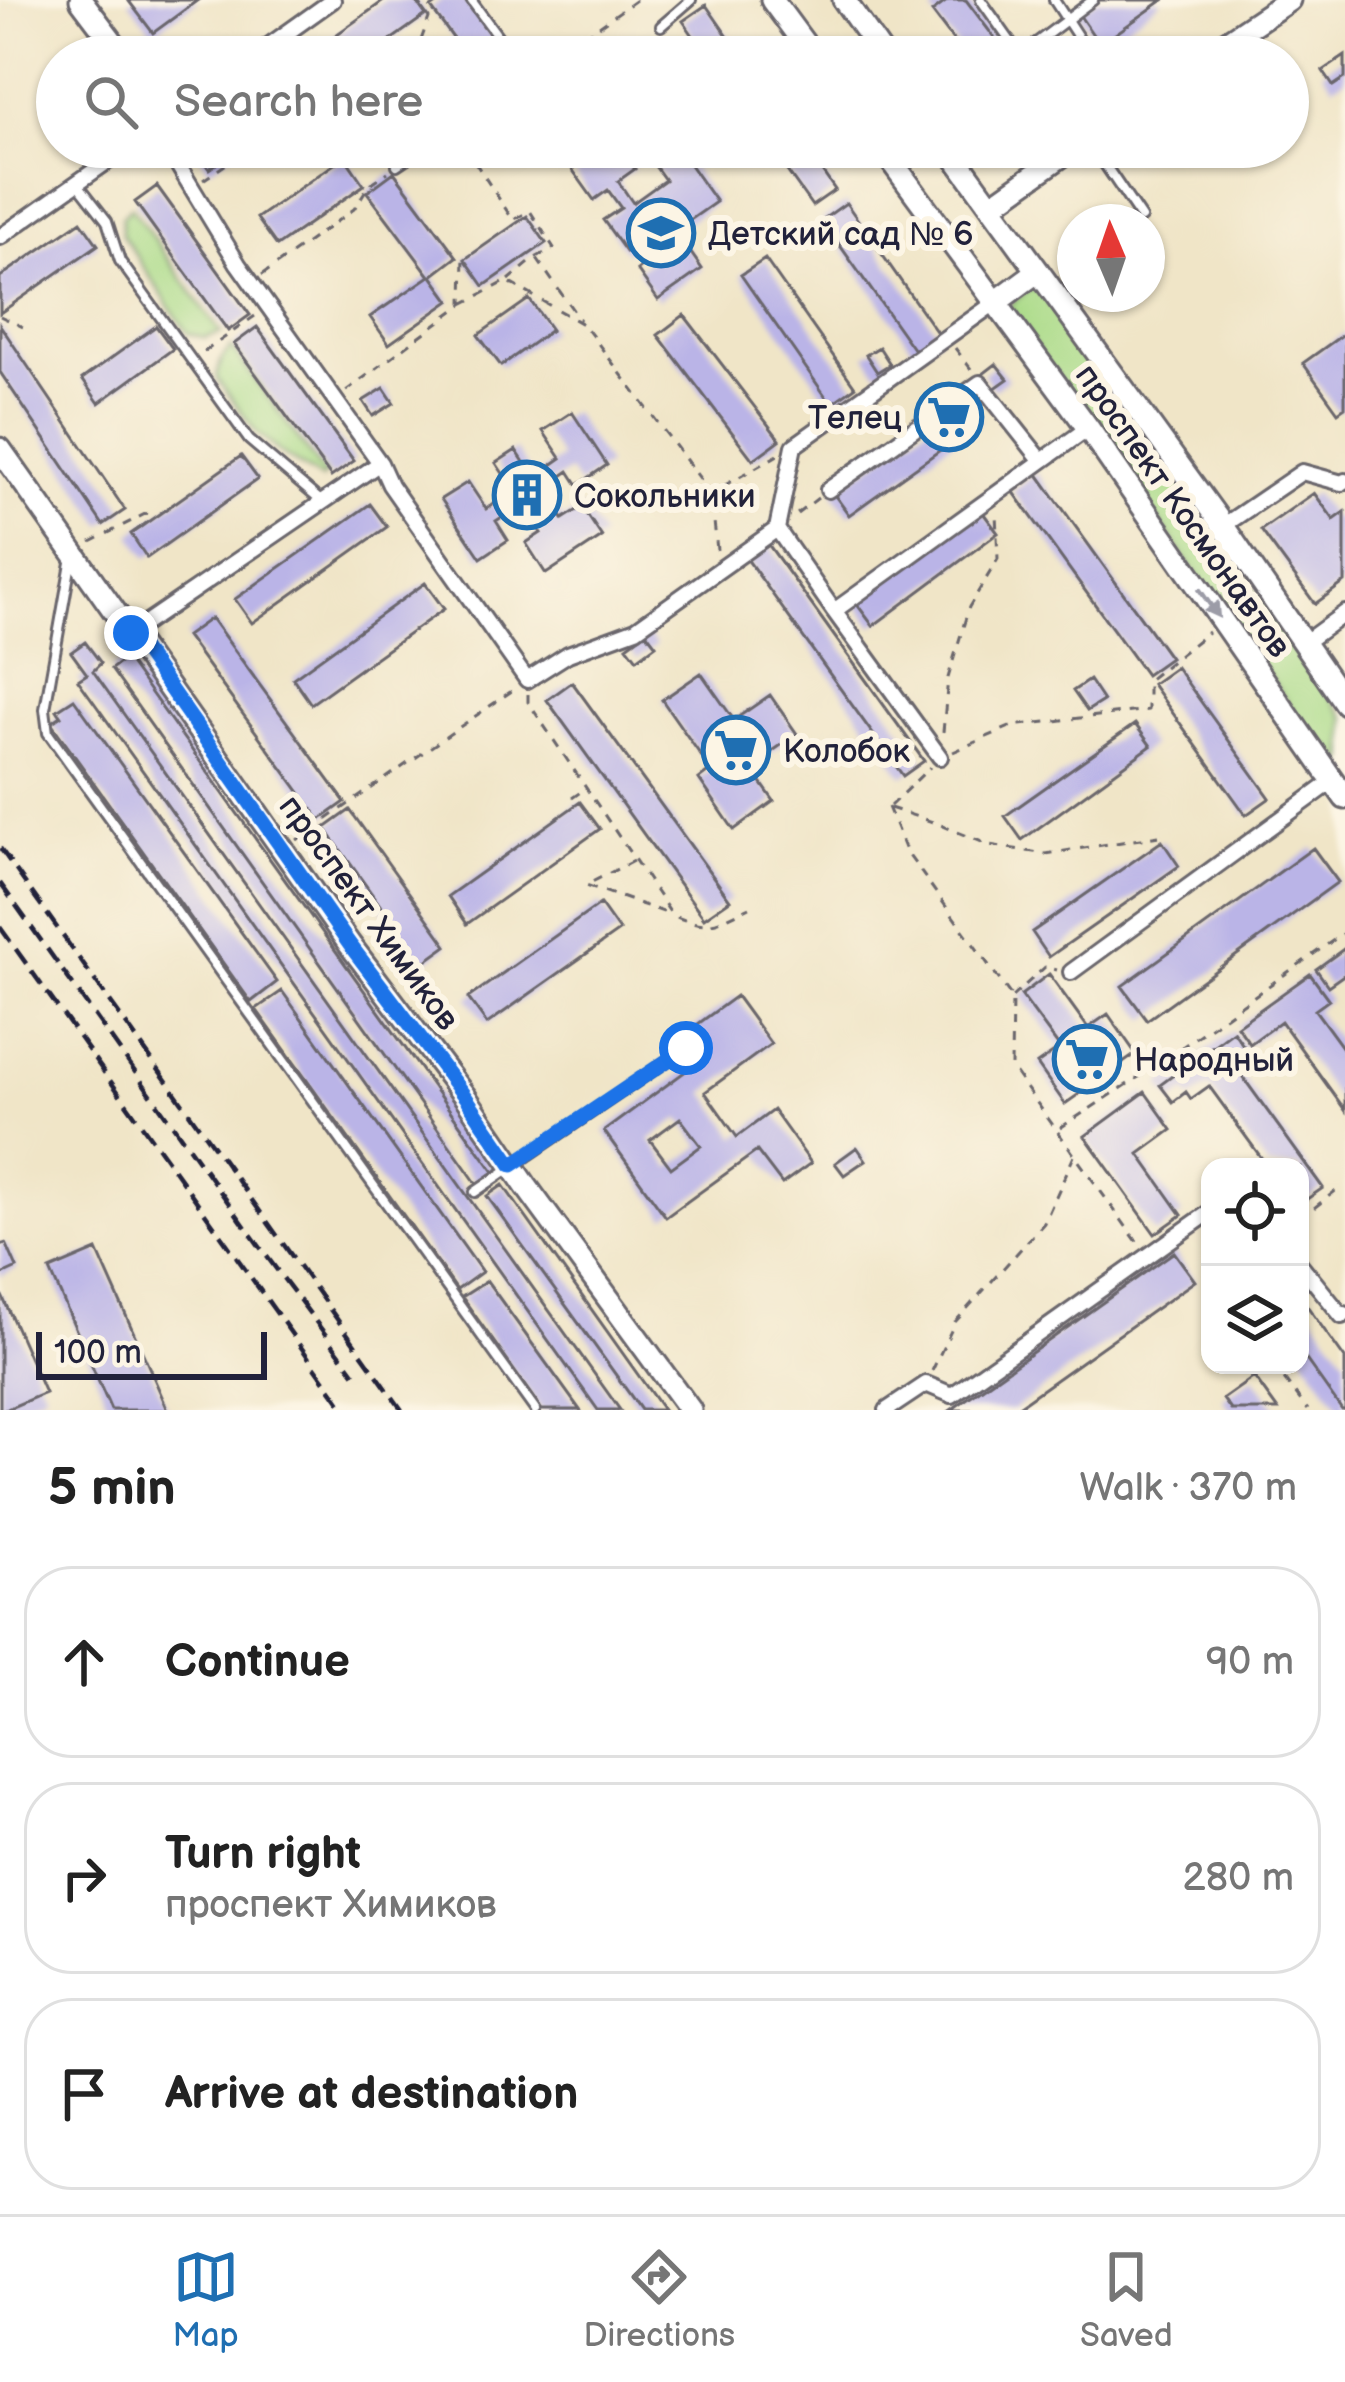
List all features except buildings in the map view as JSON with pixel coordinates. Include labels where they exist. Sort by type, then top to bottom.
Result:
[{"type":"main road","points":[[772,0],[799,36]]},
{"type":"main road","points":[[844,0],[869,36]]},
{"type":"main road","points":[[1235,36],[1289,0]]},
{"type":"main road","name":"проспект Космонавтов","points":[[896,168],[1341,784]]},
{"type":"main road","name":"проспект Космонавтов","points":[[963,168],[1345,703]]},
{"type":"main road","points":[[991,206],[1044,168]]},
{"type":"main road","points":[[996,302],[1038,271]]},
{"type":"main road","name":"проспект Химиков","points":[[0,449],[350,945],[690,1410]]},
{"type":"street","points":[[81,0],[108,36]]},
{"type":"street","points":[[282,36],[333,0]]},
{"type":"street","points":[[0,237],[99,168]]},
{"type":"street","points":[[180,168],[251,283],[527,680],[568,654],[636,628],[777,530],[794,446],[996,302]]},
{"type":"street","points":[[828,490],[980,383],[1042,461]]},
{"type":"street","points":[[834,611],[1088,428]]},
{"type":"street","points":[[131,633],[380,464]]},
{"type":"street","points":[[1223,526],[1302,472],[1345,481]]},
{"type":"street","points":[[777,530],[940,758]]},
{"type":"street","points":[[1304,643],[1345,613]]},
{"type":"street","points":[[1071,972],[1341,784]]},
{"type":"street","points":[[887,1410],[926,1384],[952,1395],[1201,1218]]},
{"type":"street","points":[[1302,1266],[1345,1314]]},
{"type":"lane","points":[[471,0],[498,36]]},
{"type":"lane","points":[[661,26],[691,0]]},
{"type":"lane","points":[[981,0],[1007,36]]},
{"type":"lane","points":[[1054,0],[1076,36]]},
{"type":"lane","points":[[1044,36],[1093,0]]},
{"type":"lane","points":[[1107,168],[1132,204]]},
{"type":"lane","points":[[77,184],[106,221],[121,261],[249,440],[323,502]]},
{"type":"lane","points":[[73,551],[45,710],[48,733],[536,1410]]},
{"type":"lane","points":[[475,1192],[686,1048]]},
{"type":"path","points":[[417,0],[429,18],[423,36]]},
{"type":"path","points":[[585,36],[636,0]]},
{"type":"path","points":[[192,188],[220,168]]},
{"type":"path","points":[[251,283],[354,209],[368,185],[393,168]]},
{"type":"path","points":[[334,400],[463,304],[554,248],[530,211],[513,220],[479,168]]},
{"type":"path","points":[[463,304],[464,254]]},
{"type":"path","points":[[536,258],[712,493],[718,570]]},
{"type":"path","points":[[507,281],[584,325]]},
{"type":"path","points":[[193,360],[268,307]]},
{"type":"path","points":[[0,316],[23,327]]},
{"type":"path","points":[[947,337],[980,383]]},
{"type":"path","points":[[712,493],[794,446]]},
{"type":"path","points":[[777,530],[828,490]]},
{"type":"path","points":[[940,758],[948,678],[969,608],[998,559],[994,496]]},
{"type":"path","points":[[73,551],[147,513]]},
{"type":"path","points":[[888,807],[940,758],[1012,726],[1148,710],[1148,680],[1206,634],[1218,616]]},
{"type":"path","points":[[527,680],[528,702],[673,915]]},
{"type":"path","points":[[283,850],[527,680]]},
{"type":"path","points":[[572,798],[586,788]]},
{"type":"path","points":[[888,807],[989,845],[1046,854],[1160,836]]},
{"type":"path","points":[[888,807],[907,853],[1012,997],[1011,1067],[1148,1256]]},
{"type":"path","points":[[635,860],[586,885],[698,926],[750,907]]},
{"type":"path","points":[[1057,1130],[1345,932]]},
{"type":"path","points":[[1012,997],[1045,968],[1071,972]]},
{"type":"path","points":[[926,1384],[955,1322],[1044,1223],[1074,1155]]},
{"type":"path","points":[[1309,1213],[1338,1189]]},
{"type":"path","points":[[1281,1374],[1308,1410]]},
{"type":"green space","points":[[131,207],[221,333],[206,338],[187,333],[122,234],[122,217]]},
{"type":"green space","points":[[1031,288],[1042,290],[1345,717],[1345,760],[1330,762],[1011,312],[1011,303]]},
{"type":"green space","points":[[231,347],[325,475],[321,479],[257,433],[216,378]]},
{"type":"railway","points":[[0,848],[402,1410]]},
{"type":"railway","points":[[0,883],[355,1374]]},
{"type":"railway","points":[[0,927],[346,1410]]},
{"type":"place","name":"Детский сад № 6","points":[[661,233]]},
{"type":"place","name":"Телец","points":[[949,417]]},
{"type":"place","name":"Сокольники","points":[[527,495]]},
{"type":"place","name":"Колобок","points":[[736,750]]},
{"type":"place","name":"Народный","points":[[1087,1059]]},
{"type":"route","points":[[131,633],[350,945],[512,1165],[686,1048]]}]
